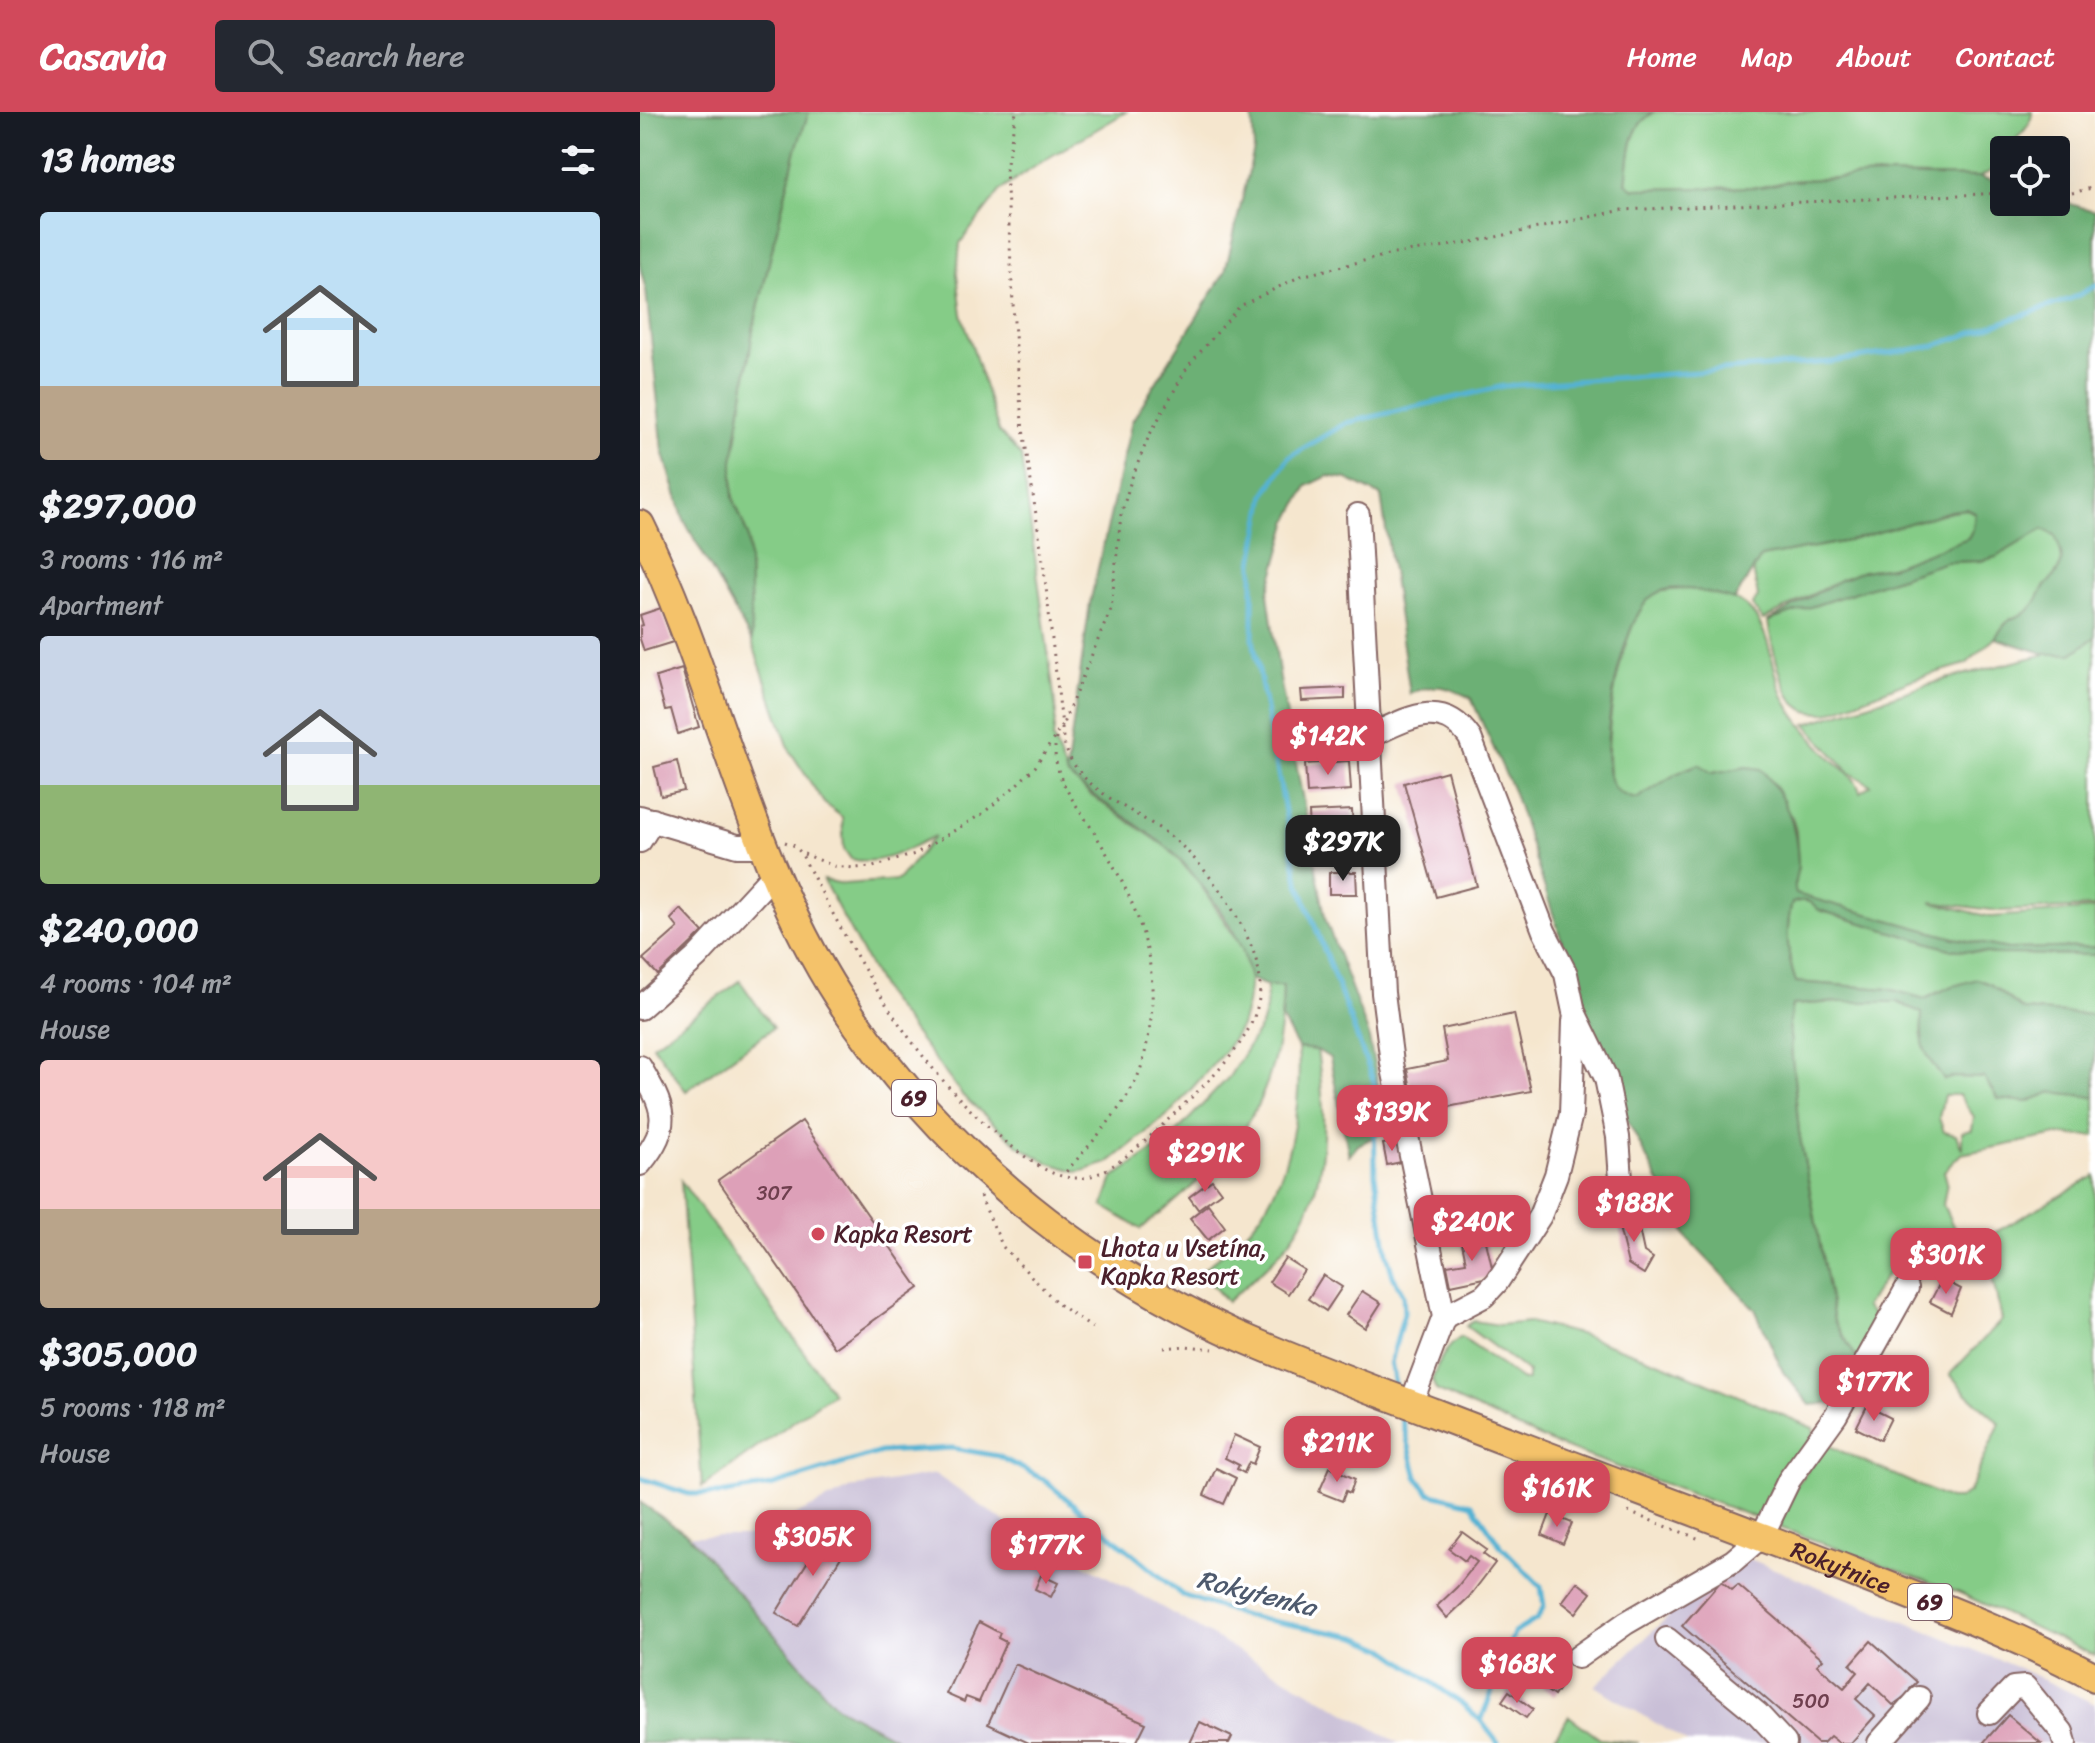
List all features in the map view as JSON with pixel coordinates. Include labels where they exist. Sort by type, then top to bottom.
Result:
[{"type":"main road","name":"69","points":[[640,525],[672,592],[773,875],[837,995],[888,1066],[938,1125],[1007,1189],[1077,1245],[1227,1331],[1304,1365],[1762,1536]]},
{"type":"main road","name":"Rokytnice","points":[[1762,1536],[1988,1625],[2095,1677]]},
{"type":"street","points":[[1358,515],[1383,993],[1392,1063],[1444,1317]]},
{"type":"street","points":[[1370,736],[1404,720],[1427,714],[1450,718],[1462,726],[1470,738],[1544,931],[1566,974],[1574,1012],[1571,1114],[1559,1165],[1540,1216],[1484,1296],[1444,1317],[1402,1401]]},
{"type":"street","points":[[640,841],[646,818],[737,846],[761,846]]},
{"type":"street","points":[[640,1008],[697,957],[773,875]]},
{"type":"street","points":[[1574,1012],[1611,1094],[1618,1137],[1623,1208]]},
{"type":"street","points":[[640,1067],[663,1112],[661,1132],[640,1164]]},
{"type":"street","points":[[1578,1657],[1626,1623],[1733,1561],[1762,1536],[1767,1520],[1789,1480],[1836,1415],[1907,1288]]},
{"type":"street","points":[[1667,1639],[1758,1714],[1785,1743]]},
{"type":"street","points":[[1989,1713],[2013,1688],[2025,1687],[2062,1732],[2065,1743]]},
{"type":"street","points":[[1879,1743],[1919,1698]]},
{"type":"path","points":[[801,853],[855,954],[922,1055],[975,1116],[1038,1166],[1062,1175],[1091,1176],[1105,1169],[1176,1112],[1239,1045],[1251,1025],[1261,984],[1255,956],[1234,912],[1207,872],[1167,833],[1099,791],[1074,767],[1062,740],[1048,602],[1022,422],[1014,322],[1006,169],[1016,112]]},
{"type":"path","points":[[2070,193],[2095,187]]},
{"type":"path","points":[[761,846],[786,842],[801,853],[834,866],[873,867],[915,854],[982,814],[1035,767],[1062,726],[1111,609],[1121,515],[1149,436],[1188,366],[1240,306],[1301,276],[1388,255],[1472,242],[1623,210],[1990,194]]},
{"type":"path","points":[[1056,735],[1053,753],[1061,780],[1102,844],[1131,900],[1146,942],[1154,992],[1144,1061],[1136,1081],[1109,1123],[1062,1175]]},
{"type":"shaded area","points":[[935,1474],[1005,1522],[1130,1589],[1399,1743],[904,1743],[836,1706],[757,1620],[689,1536],[752,1536],[852,1488]]},
{"type":"shaded area","points":[[1735,1553],[2021,1669],[2095,1704],[2095,1743],[1688,1743],[1595,1686]]},
{"type":"green space","points":[[640,112],[809,112],[796,149],[753,330],[733,461],[733,497],[748,536],[752,642],[684,520],[663,451],[646,291],[640,267]]},
{"type":"green space","points":[[809,112],[1126,112],[1001,190],[960,243],[957,274],[962,314],[999,432],[1021,456],[1056,710],[1053,738],[1066,773],[1090,795],[1167,847],[1198,881],[1242,948],[1250,979],[1241,1026],[1225,1051],[1170,1113],[1108,1163],[1079,1172],[1049,1163],[1019,1146],[963,1096],[885,995],[823,880],[844,884],[898,880],[935,836],[885,858],[851,859],[844,849],[842,817],[824,803],[790,751],[752,642],[748,536],[733,497],[733,461],[753,330],[796,149]]},
{"type":"green space","points":[[1252,112],[1654,112],[1639,125],[1632,143],[1626,183],[1634,189],[1761,187],[1791,181],[1878,175],[1980,177],[1990,180],[1990,216],[2070,216],[2070,204],[2095,211],[2095,637],[2072,654],[2046,654],[1995,638],[2011,619],[2031,608],[2060,567],[2062,557],[2055,535],[2043,529],[1996,557],[1982,561],[1946,562],[1768,621],[1840,580],[1863,571],[1891,567],[1968,538],[1975,513],[1967,509],[1848,541],[1761,557],[1734,600],[1705,592],[1663,590],[1643,606],[1632,627],[1615,682],[1610,712],[1608,765],[1615,789],[1636,799],[1699,764],[1712,773],[1747,767],[1761,769],[1777,790],[1792,824],[1798,863],[1796,894],[1954,938],[2008,949],[2095,947],[2095,955],[1995,954],[1950,949],[1819,910],[1807,901],[1792,903],[1788,943],[1796,982],[1889,989],[1925,999],[1977,979],[1990,984],[2023,1010],[2095,1015],[2095,1097],[2052,1092],[2027,1102],[1998,1099],[1984,1078],[1954,1077],[1944,1080],[1925,1050],[1922,1013],[1897,1002],[1792,1005],[1789,1024],[1799,1132],[1834,1321],[1859,1362],[1837,1403],[1810,1405],[1783,1372],[1755,1309],[1688,1239],[1606,1078],[1514,793],[1471,698],[1441,687],[1410,694],[1381,496],[1347,479],[1328,476],[1307,486],[1289,520],[1268,594],[1280,679],[1326,921],[1368,1033],[1387,1130],[1358,1145],[1349,1156],[1330,1058],[1317,1050],[1298,1048],[1282,1019],[1283,986],[1267,986],[1250,979],[1242,949],[1229,924],[1175,854],[1066,774],[1090,603],[1132,421],[1225,272],[1254,149]]},
{"type":"green space","points":[[1654,112],[2032,112],[2031,120],[2018,136],[1990,136],[1990,171],[1980,177],[1878,175],[1791,181],[1761,187],[1634,189],[1626,183],[1632,143],[1645,118]]},
{"type":"green space","points":[[1967,509],[1975,513],[1973,529],[1968,538],[1958,543],[1891,567],[1863,571],[1840,580],[1763,620],[1752,605],[1758,597],[1753,569],[1761,557],[1847,541]]},
{"type":"green space","points":[[2043,529],[2055,535],[2062,553],[2062,564],[2055,578],[2045,586],[2026,613],[2005,624],[1995,638],[1966,664],[1911,680],[1828,713],[1804,710],[1792,699],[1778,666],[1768,621],[1946,562],[1982,561]]},
{"type":"green space","points":[[1688,589],[1730,598],[1751,611],[1764,633],[1779,684],[1790,708],[1829,756],[1852,777],[1860,792],[1871,785],[1849,772],[1806,724],[1946,679],[2046,654],[2072,654],[2095,637],[2095,907],[1999,911],[1931,902],[1991,917],[2095,909],[2095,947],[2008,949],[1954,938],[1795,894],[1794,878],[1798,867],[1792,817],[1747,767],[1711,773],[1699,764],[1636,799],[1618,791],[1611,782],[1608,740],[1616,681],[1633,624],[1644,604],[1657,593]]},
{"type":"green space","points":[[1802,900],[1813,903],[1819,910],[1950,949],[1995,954],[2095,955],[2095,1015],[2023,1010],[1990,984],[1938,992],[1925,999],[1889,989],[1796,982],[1789,953],[1788,923],[1792,903]]},
{"type":"green space","points":[[740,981],[773,1028],[686,1091],[653,1045]]},
{"type":"green space","points":[[1267,986],[1283,986],[1276,1051],[1258,1105],[1226,1152],[1141,1229],[1103,1206],[1113,1178],[1171,1138],[1229,1077],[1261,1026],[1266,1009]]},
{"type":"green space","points":[[1897,1002],[1923,1013],[1921,1035],[1954,1077],[1984,1078],[2027,1102],[2052,1092],[2095,1097],[2095,1136],[2057,1135],[1961,1154],[1944,1171],[1947,1182],[1943,1205],[1954,1228],[1922,1266],[1910,1254],[1903,1257],[1885,1277],[1865,1307],[1881,1322],[1859,1362],[1834,1321],[1799,1132],[1789,1024],[1792,1005]],"holes":[[[1944,1095],[1959,1095],[1974,1117],[1972,1130],[1962,1132],[1962,1149],[1956,1135],[1944,1132],[1939,1118]]]},
{"type":"green space","points":[[1298,1048],[1317,1050],[1323,1115],[1318,1179],[1303,1220],[1288,1243],[1227,1302],[1201,1272],[1252,1226],[1276,1188],[1291,1142],[1295,1117]]},
{"type":"green space","points":[[2095,1176],[2095,1656],[1960,1593],[1781,1528],[1779,1520],[1795,1487],[1827,1445],[1949,1499],[1959,1499],[1969,1492],[2000,1423],[1950,1374],[2002,1320],[1984,1243],[1994,1233]]},
{"type":"green space","points":[[681,1181],[833,1393],[702,1487]]},
{"type":"green space","points":[[1474,1321],[1499,1325],[1529,1322],[1583,1335],[1666,1365],[1813,1428],[1814,1433],[1763,1519],[1754,1517],[1550,1442],[1436,1390],[1432,1380],[1440,1361],[1461,1337],[1522,1380],[1528,1380],[1528,1372],[1466,1326]]},
{"type":"green space","points":[[640,1502],[689,1536],[836,1706],[904,1743],[640,1743]]},
{"type":"green space","points":[[1569,1716],[1600,1739],[1639,1743],[1551,1743]]},
{"type":"building","points":[[661,608],[673,642],[644,651],[640,639],[640,626],[643,625],[640,615]]},
{"type":"building","points":[[682,669],[699,727],[678,734],[671,709],[665,710],[656,677]]},
{"type":"building","points":[[1345,688],[1345,699],[1302,701],[1301,690]]},
{"type":"building","points":[[1346,718],[1348,740],[1304,742],[1303,720]]},
{"type":"building","points":[[677,761],[684,791],[661,796],[654,767]]},
{"type":"building","points":[[1349,761],[1351,790],[1307,793],[1305,764]]},
{"type":"building","points":[[1447,771],[1477,886],[1436,897],[1404,783]]},
{"type":"building","points":[[1352,810],[1353,832],[1310,833],[1309,812]]},
{"type":"building","points":[[1329,872],[1356,872],[1357,894],[1329,894]]},
{"type":"building","points":[[681,909],[703,932],[658,975],[643,959],[678,928],[671,919]]},
{"type":"building","points":[[1514,1014],[1531,1091],[1416,1113],[1407,1069],[1448,1061],[1442,1029]]},
{"type":"building","name":"Kapka Resort","points":[[802,1121],[919,1288],[835,1348],[718,1180]]},
{"type":"building","points":[[1397,1141],[1401,1162],[1387,1165],[1383,1144]]},
{"type":"building","points":[[1212,1180],[1221,1192],[1198,1209],[1189,1197]]},
{"type":"building","points":[[1208,1204],[1225,1227],[1208,1240],[1190,1218]]},
{"type":"building","points":[[1636,1215],[1644,1252],[1653,1258],[1644,1274],[1628,1264],[1617,1219]]},
{"type":"building","points":[[1485,1237],[1494,1276],[1451,1285],[1447,1265],[1466,1262],[1462,1243]]},
{"type":"building","points":[[1285,1258],[1304,1270],[1288,1294],[1269,1282]]},
{"type":"building","points":[[1323,1275],[1342,1287],[1326,1311],[1308,1299]]},
{"type":"building","points":[[1942,1279],[1961,1289],[1951,1313],[1930,1302]]},
{"type":"building","points":[[1362,1291],[1381,1303],[1365,1328],[1346,1315]]},
{"type":"building","points":[[1867,1406],[1891,1418],[1880,1440],[1856,1428]]},
{"type":"building","points":[[1234,1435],[1260,1447],[1253,1464],[1249,1462],[1244,1473],[1237,1469],[1239,1465],[1225,1458]]},
{"type":"building","points":[[1330,1467],[1355,1479],[1350,1493],[1346,1491],[1342,1501],[1319,1492]]},
{"type":"building","points":[[1216,1468],[1236,1478],[1224,1504],[1204,1495]]},
{"type":"building","points":[[1550,1514],[1572,1523],[1563,1544],[1542,1535]]},
{"type":"building","points":[[827,1530],[849,1544],[798,1626],[776,1613]]},
{"type":"building","points":[[1462,1532],[1487,1550],[1483,1554],[1495,1563],[1469,1597],[1447,1618],[1437,1606],[1477,1562],[1469,1556],[1465,1561],[1449,1549]]},
{"type":"building","points":[[1041,1575],[1058,1583],[1051,1597],[1035,1589]]},
{"type":"building","points":[[1721,1581],[1732,1590],[1738,1585],[1823,1659],[1817,1665],[1844,1688],[1858,1672],[1850,1665],[1871,1641],[1917,1682],[1910,1689],[1912,1691],[1893,1705],[1870,1683],[1856,1699],[1875,1716],[1851,1743],[1839,1743],[1830,1736],[1823,1743],[1817,1743],[1682,1626]]},
{"type":"building","points":[[1577,1582],[1591,1593],[1576,1613],[1562,1602]]},
{"type":"building","points":[[979,1622],[1000,1633],[998,1638],[1006,1642],[979,1702],[966,1697],[964,1702],[946,1694]]},
{"type":"building","points":[[1546,1644],[1567,1659],[1556,1675],[1564,1681],[1554,1696],[1524,1674]]},
{"type":"building","points":[[1015,1664],[1146,1723],[1136,1743],[1029,1743],[988,1724]]},
{"type":"building","points":[[1509,1691],[1533,1709],[1526,1718],[1502,1701]]},
{"type":"building","points":[[2008,1715],[2041,1743],[1983,1743]]},
{"type":"building","points":[[1200,1722],[1232,1737],[1229,1743],[1190,1743]]},
{"type":"waterway","points":[[1395,1386],[1391,1362],[1404,1313],[1403,1294],[1393,1276],[1387,1255],[1375,1175],[1374,1082],[1298,881],[1253,639],[1253,562],[1265,494],[1289,457],[1346,423],[1504,386],[1832,362],[1934,346],[2073,298],[2095,286]]},
{"type":"waterway","points":[[1400,1412],[1417,1477],[1429,1493],[1472,1504],[1500,1545],[1541,1587],[1544,1606],[1537,1619],[1514,1633],[1481,1721]]},
{"type":"waterway","name":"Rokytenka","points":[[640,1478],[689,1494],[719,1494],[770,1486],[881,1452],[952,1448],[998,1456],[1043,1479],[1182,1595],[1245,1616],[1357,1637],[1385,1649],[1461,1703],[1481,1721],[1498,1743]]},
{"type":"place","name":"Kapka Resort","points":[[818,1234]]},
{"type":"place","name":"Lhota u Vsetína, Kapka Resort","points":[[1085,1262]]}]
